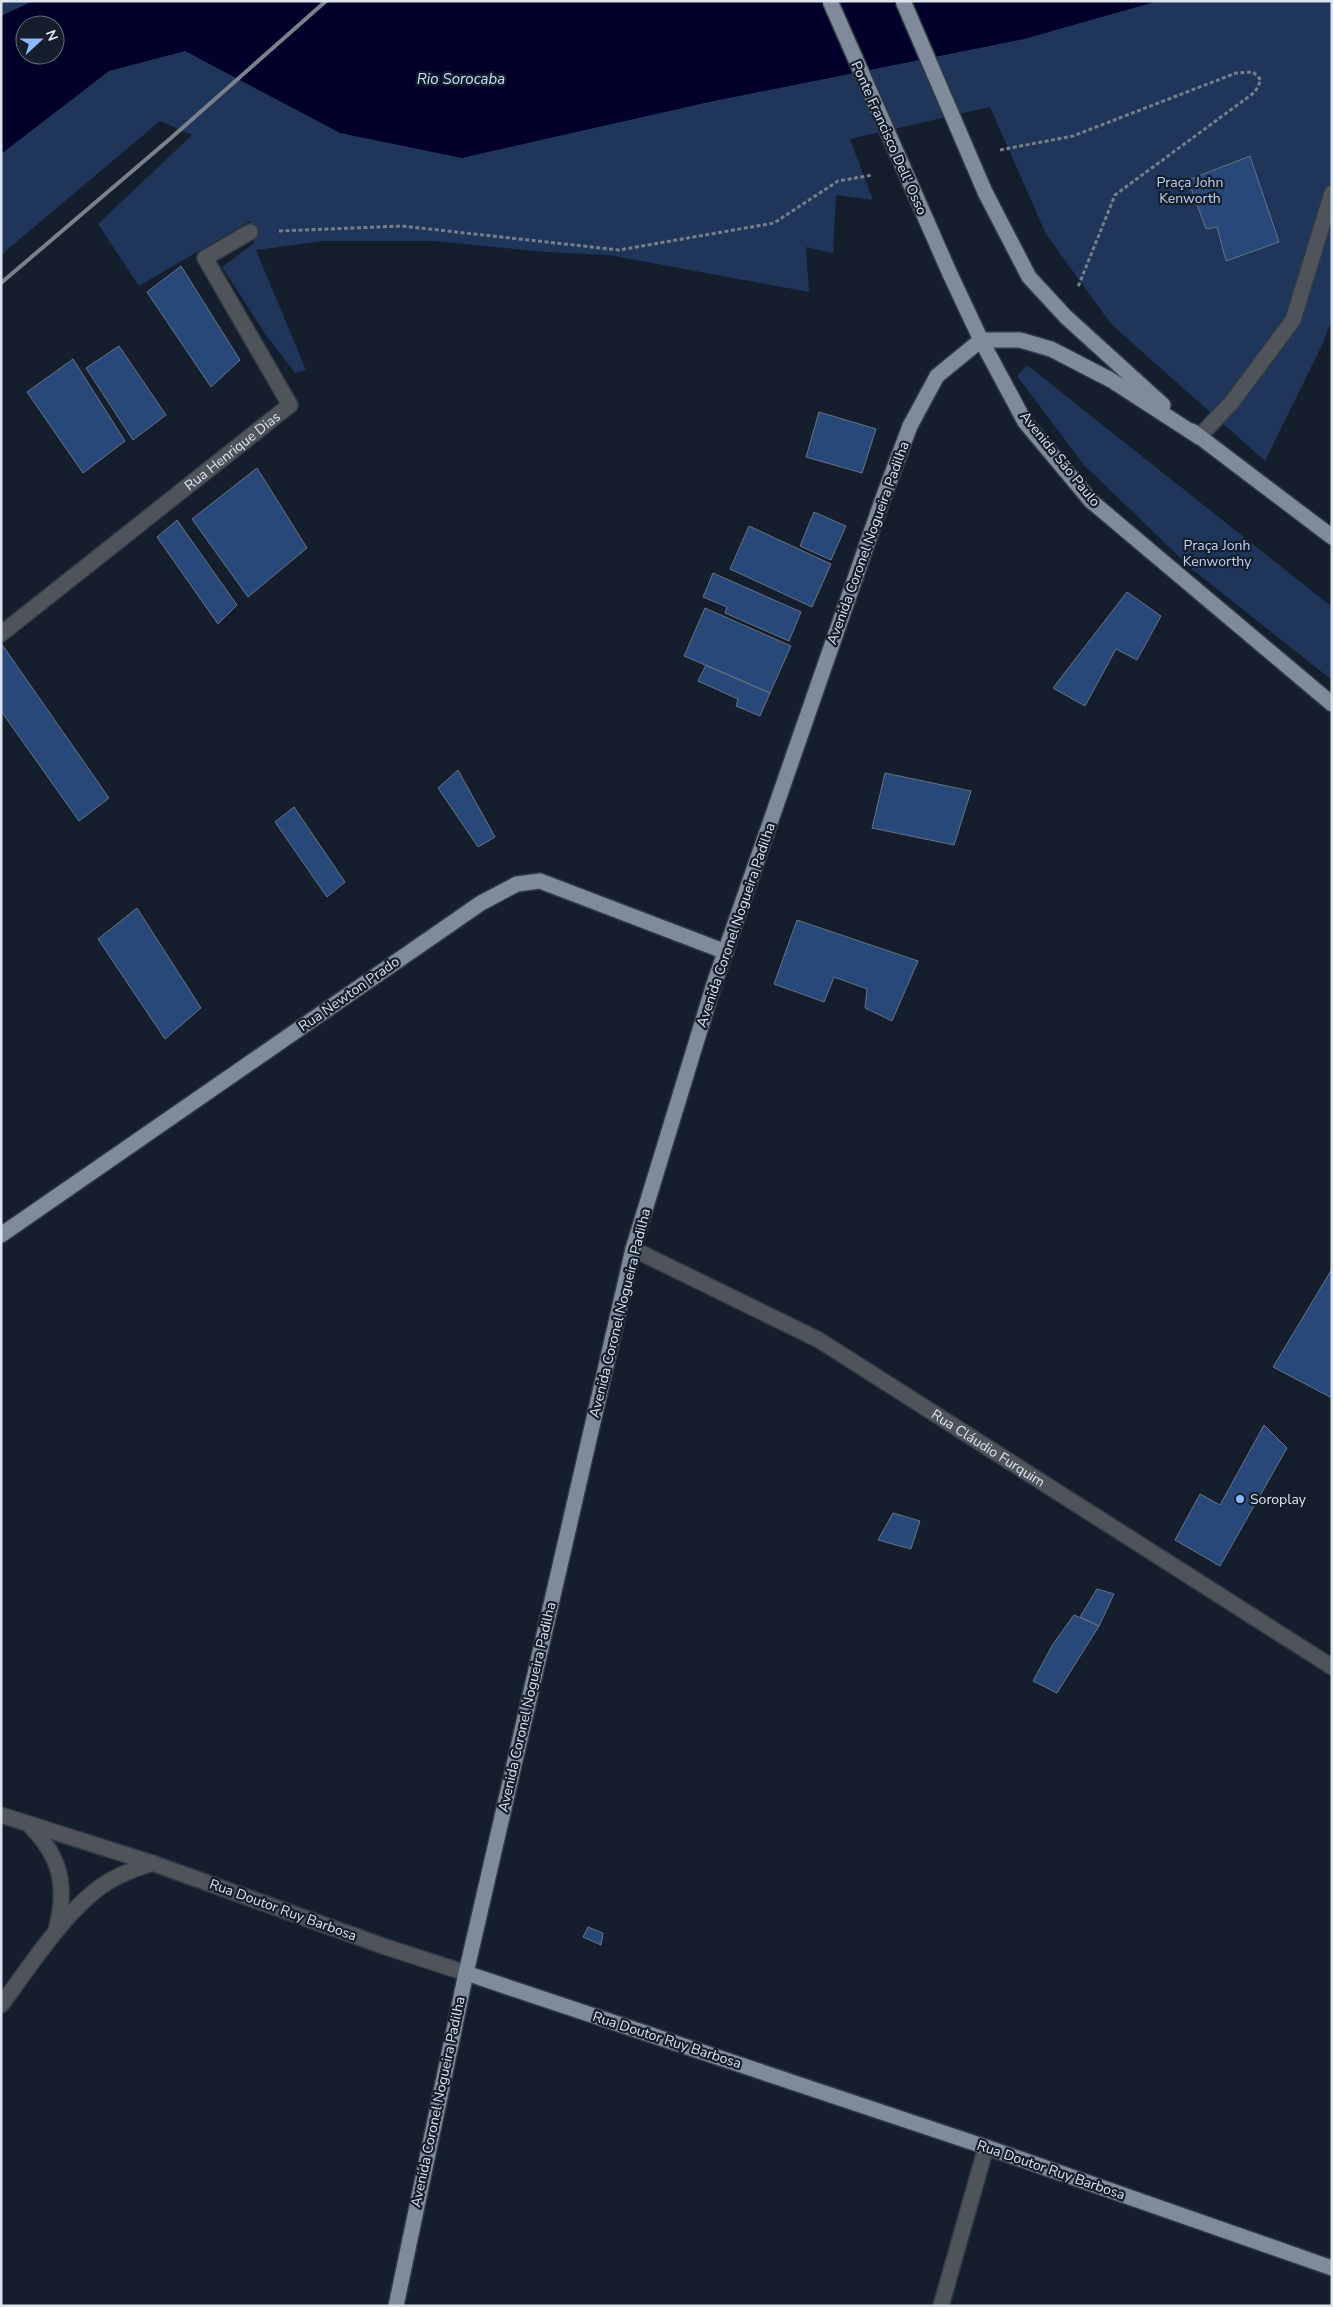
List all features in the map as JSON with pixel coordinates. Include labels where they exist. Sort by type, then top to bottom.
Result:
[{"type":"main road","name":"Ponte Francisco Dell' Osso","points":[[830,1],[950,274]]},
{"type":"main road","points":[[903,1],[985,192],[1029,278],[1066,317],[1198,437]]},
{"type":"main road","name":"Avenida São Paulo","points":[[950,274],[981,340],[1025,422],[1090,501],[1332,704]]},
{"type":"main road","points":[[981,340],[1020,340],[1051,349],[1111,380],[1198,437],[1332,537]]},
{"type":"main road","name":"Avenida Coronel Nogueira Padilha","points":[[396,2306],[466,1973],[633,1249],[726,952],[879,507],[910,426],[937,376],[981,340]]},
{"type":"main road","name":"Rua Newton Prado","points":[[1,1235],[481,903],[517,884],[540,881],[726,952]]},
{"type":"main road","name":"Rua Doutor Ruy Barbosa","points":[[466,1973],[986,2147],[1332,2268]]},
{"type":"street","points":[[1198,437],[1232,402],[1293,320],[1332,193]]},
{"type":"street","name":"Rua Henrique Dias","points":[[1,634],[290,405],[205,258],[250,232]]},
{"type":"street","name":"Rua Cláudio Furquim","points":[[633,1249],[819,1340],[1332,1667]]},
{"type":"street","name":"Rua Doutor Ruy Barbosa","points":[[1,1815],[152,1863],[383,1946],[466,1973]]},
{"type":"street","points":[[28,1824],[45,1841],[57,1865],[62,1886],[61,1911],[55,1935]]},
{"type":"street","points":[[1,2005],[55,1935],[93,1893],[112,1880],[152,1863]]},
{"type":"street","points":[[942,2306],[986,2147]]},
{"type":"path","points":[[995,151],[1073,136],[1236,73],[1253,72],[1261,80],[1255,92],[1115,195],[1066,317]]},
{"type":"path","points":[[250,232],[402,226],[619,250],[774,223],[838,181],[877,174]]},
{"type":"green space","name":"Praça John Kenworth","points":[[1,1],[1332,1],[1332,318],[1323,343],[1265,461],[1111,324],[1046,234],[990,107],[850,139],[873,200],[836,195],[833,253],[806,247],[809,292],[609,255],[546,252],[434,241],[323,241],[256,250],[306,370],[295,373],[266,335],[222,267],[254,243],[250,221],[139,286],[98,224],[192,135],[160,121],[1,255]]},
{"type":"green space","name":"Praça Jonh Kenworthy","points":[[1027,365],[1332,607],[1332,680],[1193,570],[1084,465],[1017,376]]},
{"type":"water","name":"Rio Sorocaba","points":[[33,1],[1158,1],[1024,39],[709,102],[462,158],[340,133],[185,51],[109,71],[1,154],[1,16]]},
{"type":"building","points":[[1250,156],[1279,242],[1226,261],[1217,227],[1206,229],[1188,180]]},
{"type":"building","points":[[181,266],[240,360],[211,387],[147,292]]},
{"type":"building","points":[[119,346],[166,415],[133,440],[86,368]]},
{"type":"building","points":[[73,359],[125,441],[83,473],[27,392]]},
{"type":"building","points":[[819,412],[876,429],[862,473],[806,457]]},
{"type":"building","points":[[257,468],[307,548],[248,597],[192,519]]},
{"type":"building","points":[[814,512],[846,526],[831,560],[800,546]]},
{"type":"building","points":[[177,520],[237,605],[218,624],[157,537]]},
{"type":"building","points":[[749,526],[831,564],[812,607],[730,569]]},
{"type":"building","points":[[713,573],[801,612],[789,641],[725,613],[727,607],[703,597]]},
{"type":"building","points":[[1127,592],[1161,616],[1137,660],[1116,649],[1085,706],[1053,688]]},
{"type":"building","points":[[705,608],[791,646],[770,693],[684,656]]},
{"type":"building","points":[[1,643],[109,798],[79,821],[1,711]]},
{"type":"building","points":[[706,665],[770,693],[760,716],[736,706],[738,699],[698,681]]},
{"type":"building","points":[[458,770],[495,837],[478,847],[438,788]]},
{"type":"building","points":[[885,773],[971,791],[954,845],[872,828]]},
{"type":"building","points":[[294,807],[345,882],[327,897],[275,822]]},
{"type":"building","points":[[137,908],[201,1008],[165,1039],[98,939]]},
{"type":"building","points":[[797,920],[918,961],[892,1021],[865,1008],[867,989],[834,977],[824,1002],[774,984]]},
{"type":"building","points":[[1332,1269],[1332,1398],[1273,1367]]},
{"type":"building","name":"Soroplay","points":[[1264,1425],[1287,1448],[1220,1566],[1175,1540],[1200,1494],[1220,1505]]},
{"type":"building","points":[[893,1513],[920,1521],[911,1549],[878,1540]]},
{"type":"building","points":[[1097,1589],[1114,1594],[1099,1626],[1080,1617]]},
{"type":"building","points":[[1074,1615],[1099,1626],[1057,1693],[1033,1681],[1053,1644]]},
{"type":"building","points":[[588,1927],[603,1933],[601,1945],[583,1937]]},
{"type":"railway","points":[[1,283],[171,138],[326,1]]},
{"type":"place","name":"Soroplay","points":[[1240,1499]]}]
